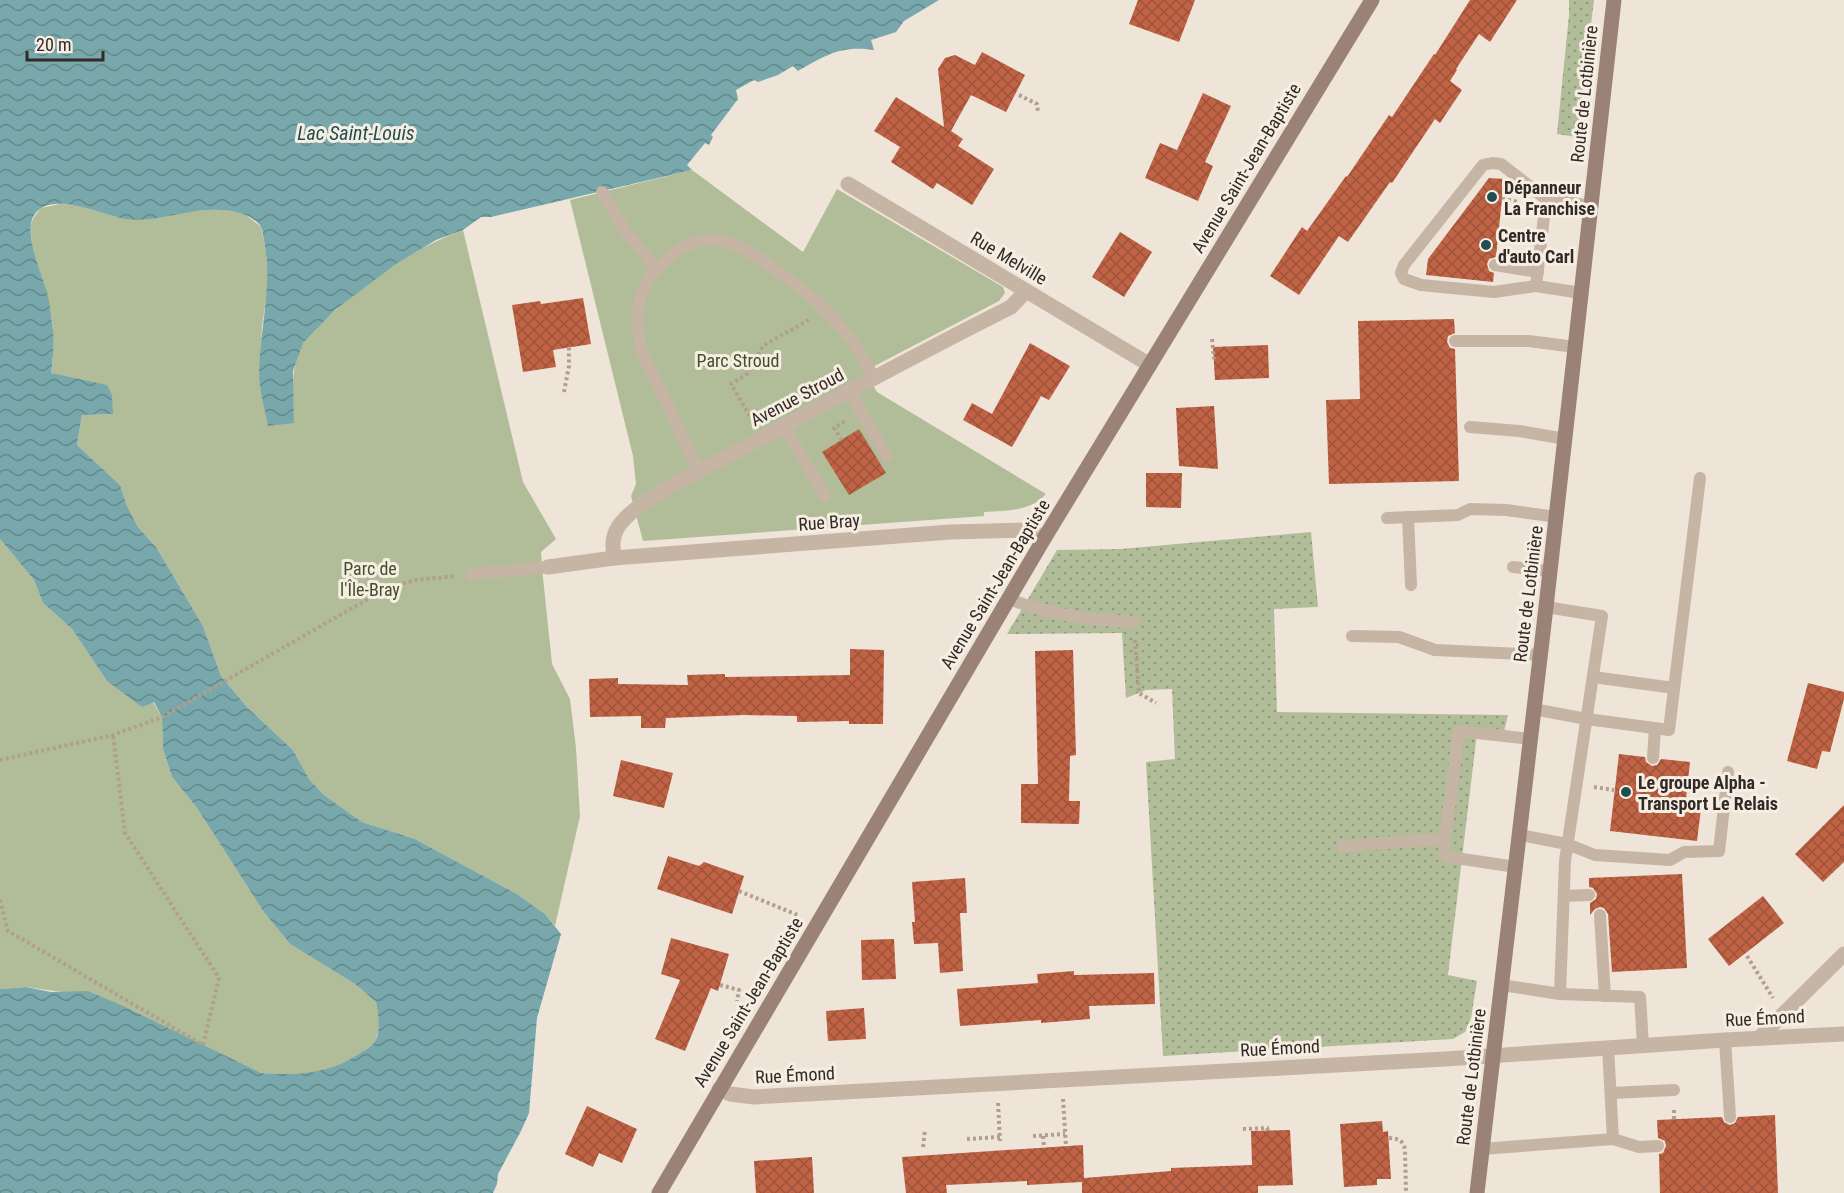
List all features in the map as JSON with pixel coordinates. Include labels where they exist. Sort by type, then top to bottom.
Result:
[{"type":"street","name":"Avenue Saint-Jean-Baptiste","points":[[659,1193],[1045,537],[1372,0]]},
{"type":"street","name":"Route de Lotbinière","points":[[1477,1193],[1551,571],[1614,0]]},
{"type":"street","name":"Rue Melville","points":[[848,184],[1150,365]]},
{"type":"street","name":"Avenue Stroud","points":[[614,558],[613,537],[626,518],[644,504],[762,437],[1011,307],[1026,291]]},
{"type":"street","name":"Rue Bray","points":[[548,567],[614,558],[1006,529],[1030,531],[1045,537]]},
{"type":"street","points":[[1759,1038],[1844,954]]},
{"type":"street","name":"Rue Émond","points":[[719,1089],[730,1094],[754,1097],[1844,1034]]},
{"type":"lane","points":[[1581,293],[1536,286],[1494,292],[1473,290],[1409,282],[1401,273],[1404,265],[1483,165],[1501,164],[1546,199],[1591,206]]},
{"type":"lane","points":[[602,192],[626,232],[656,269]]},
{"type":"lane","points":[[1536,286],[1546,199]]},
{"type":"lane","points":[[699,471],[643,354],[639,339],[637,311],[648,277],[676,251],[708,240],[740,246],[798,285],[826,309],[860,349],[874,378]]},
{"type":"lane","points":[[1495,265],[1538,273]]},
{"type":"lane","points":[[1455,341],[1529,341],[1575,347]]},
{"type":"lane","points":[[849,391],[887,456]]},
{"type":"lane","points":[[784,426],[825,496]]},
{"type":"lane","points":[[1470,427],[1519,431],[1566,440]]},
{"type":"lane","points":[[1533,709],[1669,730],[1700,477]]},
{"type":"lane","points":[[1387,518],[1458,515],[1470,509],[1506,510],[1557,517]]},
{"type":"lane","points":[[1408,517],[1411,585]]},
{"type":"lane","points":[[472,574],[548,567]]},
{"type":"lane","points":[[1513,567],[1551,571]]},
{"type":"lane","points":[[1008,599],[1037,610],[1063,615],[1134,622]]},
{"type":"lane","points":[[1546,608],[1602,616],[1567,844],[1560,994]]},
{"type":"lane","points":[[1352,636],[1399,637],[1435,650],[1540,655]]},
{"type":"lane","points":[[1593,677],[1674,688]]},
{"type":"lane","points":[[1653,758],[1655,728]]},
{"type":"lane","points":[[1516,867],[1449,857],[1444,854],[1445,839],[1460,731],[1530,739]]},
{"type":"lane","points":[[1520,835],[1567,844],[1595,855],[1670,860],[1684,852],[1719,851],[1728,772]]},
{"type":"lane","points":[[1342,846],[1445,839]]},
{"type":"lane","points":[[1564,896],[1589,895]]},
{"type":"lane","points":[[1600,915],[1605,996]]},
{"type":"lane","points":[[1502,985],[1560,994],[1640,997],[1643,1045]]},
{"type":"lane","points":[[1725,1040],[1730,1117]]},
{"type":"lane","points":[[1608,1047],[1613,1139]]},
{"type":"lane","points":[[1611,1093],[1674,1090]]},
{"type":"lane","points":[[1482,1149],[1613,1139],[1639,1147],[1658,1146]]},
{"type":"path","points":[[1019,95],[1037,104],[1038,112]]},
{"type":"path","points":[[762,437],[730,384],[747,374],[763,346],[826,309]]},
{"type":"path","points":[[1212,339],[1214,359]]},
{"type":"path","points":[[564,392],[569,366],[569,348]]},
{"type":"path","points":[[0,760],[113,735],[162,717],[388,587],[416,580],[472,574]]},
{"type":"path","points":[[1134,622],[1139,693],[1156,703]]},
{"type":"path","points":[[0,900],[8,931],[203,1046],[219,978],[125,832],[113,735]]},
{"type":"path","points":[[739,891],[801,916]]},
{"type":"path","points":[[1747,956],[1774,999]]},
{"type":"path","points":[[720,985],[739,990],[737,1001]]},
{"type":"path","points":[[1063,1098],[1066,1146]]},
{"type":"path","points":[[967,1139],[1000,1139],[998,1101]]},
{"type":"path","points":[[1243,1129],[1267,1128],[1268,1131]]},
{"type":"path","points":[[923,1146],[925,1130]]},
{"type":"path","points":[[1033,1136],[1065,1134]]},
{"type":"path","points":[[1043,1136],[1044,1147]]},
{"type":"path","points":[[1389,1138],[1403,1142],[1406,1193]]},
{"type":"green space","points":[[1569,0],[1594,0],[1577,137],[1557,134]]},
{"type":"green space","name":"Parc Stroud","points":[[692,170],[803,252],[837,189],[1003,287],[1005,293],[999,301],[865,371],[877,392],[1046,494],[1040,500],[1025,507],[984,512],[984,516],[643,541],[631,496],[636,484],[633,456],[570,200]]},
{"type":"green space","name":"Parc de l'Île-Bray","points":[[60,204],[82,205],[116,217],[220,209],[244,213],[261,227],[266,252],[268,286],[262,327],[259,375],[294,423],[294,375],[301,346],[305,341],[334,311],[386,270],[443,238],[463,230],[523,482],[556,539],[541,552],[542,568],[552,664],[570,699],[576,748],[580,816],[555,926],[545,914],[517,894],[415,839],[362,822],[324,795],[309,779],[293,750],[247,707],[221,676],[203,626],[156,547],[138,527],[127,506],[120,485],[77,445],[82,415],[113,414],[72,379],[51,373],[53,344],[51,314],[34,254],[31,228],[41,208]]},
{"type":"green space","points":[[1311,532],[1318,607],[1274,609],[1277,712],[1508,715],[1503,736],[1477,733],[1448,975],[1477,981],[1471,1018],[1465,1032],[1453,1039],[1163,1056],[1146,762],[1175,759],[1172,689],[1146,690],[1126,698],[1122,633],[1007,634],[1057,550],[1121,549]]},
{"type":"green space","points":[[0,539],[34,580],[43,603],[72,629],[107,681],[153,702],[162,717],[163,749],[172,777],[197,808],[263,911],[290,944],[355,984],[376,1002],[380,1027],[374,1044],[345,1064],[316,1073],[286,1075],[261,1073],[197,1043],[69,993],[26,987],[0,989]]},
{"type":"water","name":"Lac Saint-Louis","points":[[0,0],[939,0],[904,21],[896,32],[871,40],[874,50],[843,50],[817,60],[798,71],[793,66],[778,75],[758,82],[754,80],[736,90],[738,99],[711,135],[713,137],[709,145],[705,143],[687,165],[692,170],[491,217],[481,217],[463,230],[436,240],[396,264],[336,309],[303,343],[293,371],[294,423],[268,426],[262,399],[259,372],[267,274],[262,229],[254,219],[232,211],[207,210],[154,219],[127,219],[70,204],[48,205],[39,209],[33,217],[32,246],[48,296],[53,329],[51,373],[107,385],[112,395],[113,414],[82,415],[77,445],[120,485],[127,506],[138,527],[156,547],[203,626],[221,676],[247,707],[293,750],[309,779],[324,795],[362,822],[415,839],[517,894],[545,914],[561,934],[537,1018],[529,1113],[498,1174],[493,1193],[0,1193],[0,989],[26,987],[51,992],[88,991],[261,1073],[299,1074],[324,1070],[348,1061],[373,1044],[378,1034],[379,1023],[376,1002],[355,984],[290,944],[263,911],[197,808],[172,777],[163,749],[162,717],[154,702],[142,707],[107,681],[72,629],[43,603],[34,580],[0,539]]},
{"type":"building","points":[[1138,0],[1195,0],[1179,42],[1129,24]]},
{"type":"building","points":[[1470,0],[1517,0],[1490,42],[1479,34],[1456,69],[1450,81],[1462,90],[1440,123],[1435,119],[1392,183],[1390,182],[1348,242],[1339,236],[1299,295],[1270,276],[1302,227],[1307,231],[1389,115],[1392,117]]},
{"type":"building","points":[[982,52],[1025,75],[1006,112],[971,95],[951,131],[963,139],[958,146],[994,169],[972,205],[937,183],[933,189],[891,162],[900,147],[874,131],[896,97],[944,127],[938,69],[945,58],[955,55],[975,65]]},
{"type":"building","points":[[1203,93],[1231,106],[1205,162],[1213,166],[1198,201],[1145,178],[1160,143],[1177,150]]},
{"type":"building","points":[[1489,178],[1504,179],[1496,257],[1489,259],[1487,264],[1489,271],[1494,273],[1493,282],[1426,275],[1428,259]]},
{"type":"building","points":[[1120,232],[1152,252],[1124,297],[1092,277]]},
{"type":"building","points":[[583,298],[591,344],[553,350],[556,367],[523,372],[512,305],[540,301],[541,304]]},
{"type":"building","points":[[1454,319],[1455,333],[1448,336],[1447,342],[1450,348],[1455,349],[1459,481],[1329,484],[1326,400],[1360,399],[1358,321]]},
{"type":"building","points":[[1030,343],[1070,366],[1049,400],[1041,396],[1012,447],[963,420],[972,403],[992,414]]},
{"type":"building","points":[[1268,345],[1269,378],[1215,380],[1213,347]]},
{"type":"building","points":[[1214,406],[1218,469],[1179,466],[1176,408]]},
{"type":"building","points":[[859,429],[886,473],[849,495],[822,452]]},
{"type":"building","points":[[1146,473],[1182,473],[1181,508],[1146,507]]},
{"type":"building","points":[[850,649],[884,650],[883,724],[849,724],[849,721],[797,722],[797,716],[744,715],[666,718],[665,728],[641,728],[641,716],[590,717],[589,679],[618,678],[618,684],[688,685],[687,675],[725,674],[725,677],[850,675]]},
{"type":"building","points":[[1073,650],[1076,755],[1070,756],[1069,801],[1080,801],[1079,824],[1021,823],[1021,784],[1038,784],[1035,651]]},
{"type":"building","points":[[1808,683],[1844,692],[1830,752],[1822,751],[1817,769],[1787,761]]},
{"type":"building","points":[[1619,754],[1645,757],[1646,762],[1652,766],[1657,765],[1661,759],[1690,762],[1685,808],[1701,809],[1697,841],[1610,831]]},
{"type":"building","points":[[621,760],[673,773],[664,808],[613,796]]},
{"type":"building","points":[[1844,805],[1844,862],[1823,882],[1795,854]]},
{"type":"building","points":[[668,856],[699,866],[704,862],[744,876],[732,914],[657,889]]},
{"type":"building","points":[[1682,874],[1687,968],[1612,972],[1608,914],[1604,908],[1600,907],[1590,915],[1590,903],[1596,899],[1597,894],[1593,888],[1589,887],[1589,878]]},
{"type":"building","points":[[965,878],[967,913],[960,913],[963,971],[940,973],[938,943],[914,944],[912,882]]},
{"type":"building","points":[[1763,896],[1784,923],[1729,966],[1708,939]]},
{"type":"building","points":[[671,938],[729,954],[718,991],[711,988],[685,1051],[655,1039],[680,980],[661,974]]},
{"type":"building","points":[[894,939],[896,979],[862,980],[861,940]]},
{"type":"building","points":[[1074,971],[1074,975],[1154,973],[1155,1004],[1089,1006],[1090,1019],[960,1026],[957,989],[1038,983],[1037,974]]},
{"type":"building","points":[[864,1008],[866,1039],[828,1041],[826,1011]]},
{"type":"building","points":[[587,1106],[637,1129],[622,1163],[599,1153],[593,1167],[565,1154]]},
{"type":"building","points":[[1775,1115],[1778,1193],[1660,1193],[1659,1154],[1663,1153],[1666,1146],[1665,1141],[1658,1138],[1657,1120],[1722,1117],[1724,1122],[1730,1125],[1735,1123],[1738,1117]]},
{"type":"building","points":[[1382,1121],[1383,1132],[1388,1131],[1391,1179],[1377,1179],[1377,1185],[1344,1187],[1340,1124]]},
{"type":"building","points":[[1290,1130],[1293,1185],[1258,1186],[1258,1193],[1082,1193],[1082,1182],[1027,1185],[1027,1181],[946,1185],[947,1193],[906,1193],[902,1157],[1083,1145],[1084,1178],[1171,1171],[1171,1168],[1252,1165],[1251,1131]]},
{"type":"building","points":[[812,1157],[814,1193],[756,1193],[754,1161]]},
{"type":"place","name":"Dépanneur La Franchise","points":[[1492,197]]},
{"type":"place","name":"Centre d'auto Carl","points":[[1486,245]]},
{"type":"place","name":"Le groupe Alpha - Transport Le Relais","points":[[1626,792]]}]
